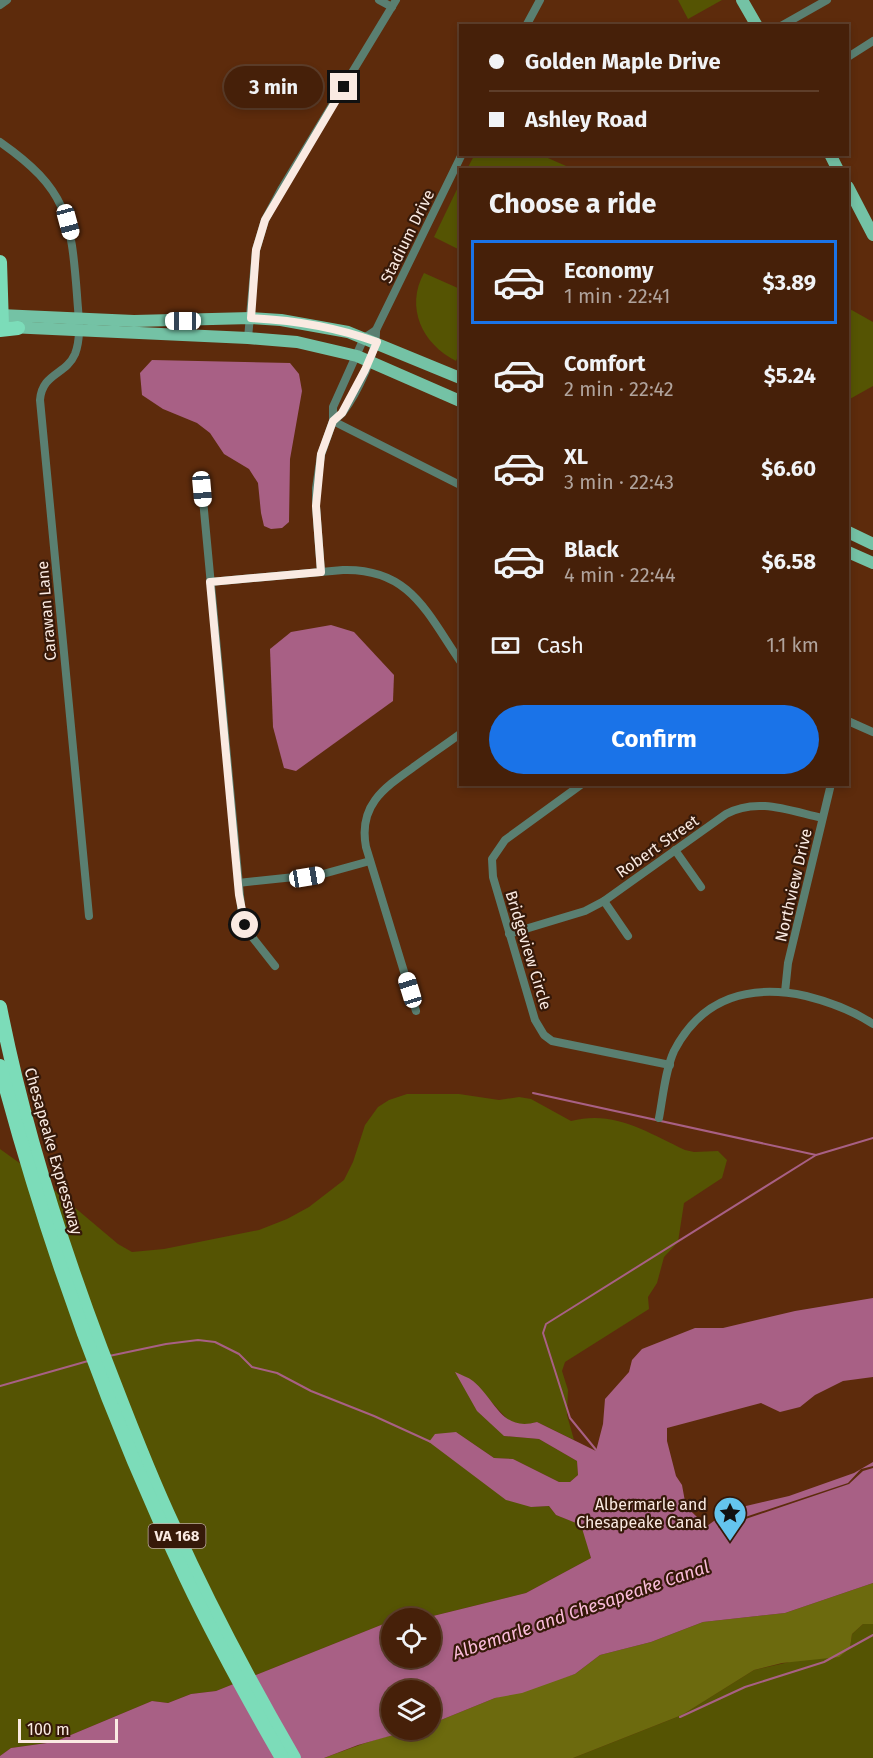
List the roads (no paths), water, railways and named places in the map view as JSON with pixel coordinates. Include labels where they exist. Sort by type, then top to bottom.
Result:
[{"type":"highway","points":[[0,262],[1,322],[18,328]]},
{"type":"highway","name":"Chesapeake Expressway","points":[[0,1007],[33,1145],[79,1304]]},
{"type":"highway","name":"Chesapeake Expressway","points":[[0,1066],[32,1179],[79,1304]]},
{"type":"highway","name":"VA 168","points":[[79,1304],[106,1390],[164,1531],[222,1649],[282,1758]]},
{"type":"highway","name":"VA 168","points":[[79,1304],[172,1525],[229,1641],[294,1758]]},
{"type":"main road","points":[[742,0],[756,24]]},
{"type":"main road","points":[[849,189],[873,235]]},
{"type":"main road","points":[[18,328],[251,318],[281,320],[372,337],[459,378]]},
{"type":"main road","points":[[1,322],[79,325],[297,342],[363,358],[459,401]]},
{"type":"main road","points":[[849,532],[873,544]]},
{"type":"main road","points":[[849,552],[870,561]]},
{"type":"street","points":[[0,5],[7,0]]},
{"type":"street","points":[[248,338],[256,250],[265,220],[282,188],[394,4],[379,0]]},
{"type":"street","points":[[527,24],[540,0]]},
{"type":"street","points":[[785,24],[827,0]]},
{"type":"street","points":[[849,56],[873,41]]},
{"type":"street","name":"Carawan Lane","points":[[0,142],[46,181],[61,205],[73,242],[79,325],[76,348],[72,359],[48,379],[41,390],[39,400],[89,916]]},
{"type":"street","name":"Stadium Drive","points":[[333,421],[342,413],[372,337],[461,156]]},
{"type":"street","name":"Stadium Drive","points":[[321,572],[316,488],[321,454],[333,421],[333,407],[363,358],[372,337]]},
{"type":"street","points":[[333,421],[459,484]]},
{"type":"street","points":[[202,489],[242,917],[245,925],[275,966]]},
{"type":"street","points":[[210,582],[361,569],[376,572],[395,581],[416,598],[459,660]]},
{"type":"street","points":[[849,724],[873,732]]},
{"type":"street","points":[[416,1011],[364,841],[365,824],[369,809],[379,793],[459,735]]},
{"type":"street","name":"Bridgeview Circle","points":[[579,786],[505,840],[493,855],[491,867],[493,877],[535,1020],[546,1038],[563,1045],[670,1065]]},
{"type":"street","name":"Northview Drive","points":[[785,992],[788,963],[830,786]]},
{"type":"street","name":"Robert Street","points":[[510,934],[585,911],[604,901],[726,814],[747,805],[771,806],[822,818]]},
{"type":"street","points":[[675,850],[701,886]]},
{"type":"street","points":[[238,883],[323,874],[370,861]]},
{"type":"street","points":[[604,901],[628,936]]},
{"type":"street","points":[[659,1118],[675,1051],[689,1031],[719,1002],[754,992],[785,992],[819,999],[850,1010],[873,1024]]},
{"type":"water","points":[[152,360],[290,363],[299,374],[302,391],[290,459],[289,522],[282,528],[271,529],[264,526],[258,483],[249,469],[224,454],[210,433],[197,423],[163,409],[142,395],[140,373]]},
{"type":"water","points":[[331,625],[354,632],[394,675],[393,701],[296,771],[284,768],[273,727],[270,649],[291,632]]},
{"type":"water","name":"Albermarle and Chesapeake Canal","points":[[873,1298],[873,1377],[843,1381],[815,1395],[800,1407],[780,1412],[761,1403],[667,1428],[667,1441],[676,1476],[682,1485],[686,1507],[707,1526],[729,1510],[789,1496],[854,1473],[873,1462],[873,1583],[785,1613],[703,1622],[651,1642],[600,1655],[575,1674],[522,1693],[495,1698],[441,1720],[441,1680],[381,1680],[381,1738],[324,1758],[0,1758],[11,1748],[54,1742],[152,1701],[168,1703],[191,1694],[216,1691],[381,1625],[381,1668],[441,1668],[441,1614],[526,1593],[591,1558],[581,1525],[556,1515],[549,1506],[531,1507],[506,1500],[429,1442],[435,1434],[456,1432],[494,1458],[513,1459],[559,1482],[570,1482],[578,1475],[577,1461],[539,1439],[504,1436],[477,1411],[455,1372],[473,1381],[507,1418],[525,1424],[537,1422],[596,1451],[603,1424],[605,1399],[629,1372],[632,1360],[642,1349],[695,1328],[723,1328],[795,1311]]},
{"type":"waterway","points":[[533,1093],[816,1155]]},
{"type":"waterway","points":[[597,1451],[570,1418],[543,1333],[546,1324],[816,1155],[873,1138]]},
{"type":"waterway","points":[[109,1356],[166,1344],[198,1340],[215,1342],[239,1354],[252,1367],[277,1373],[311,1391],[431,1442]]},
{"type":"waterway","points":[[0,1386],[88,1361]]},
{"type":"waterway","points":[[680,1717],[745,1687],[824,1662],[873,1635]]},
{"type":"place","name":"Albermarle and Chesapeake Canal","points":[[730,1542]]},
{"type":"water label","name":"Albemarle and Chesapeake Canal","points":[[581,1610]]}]
